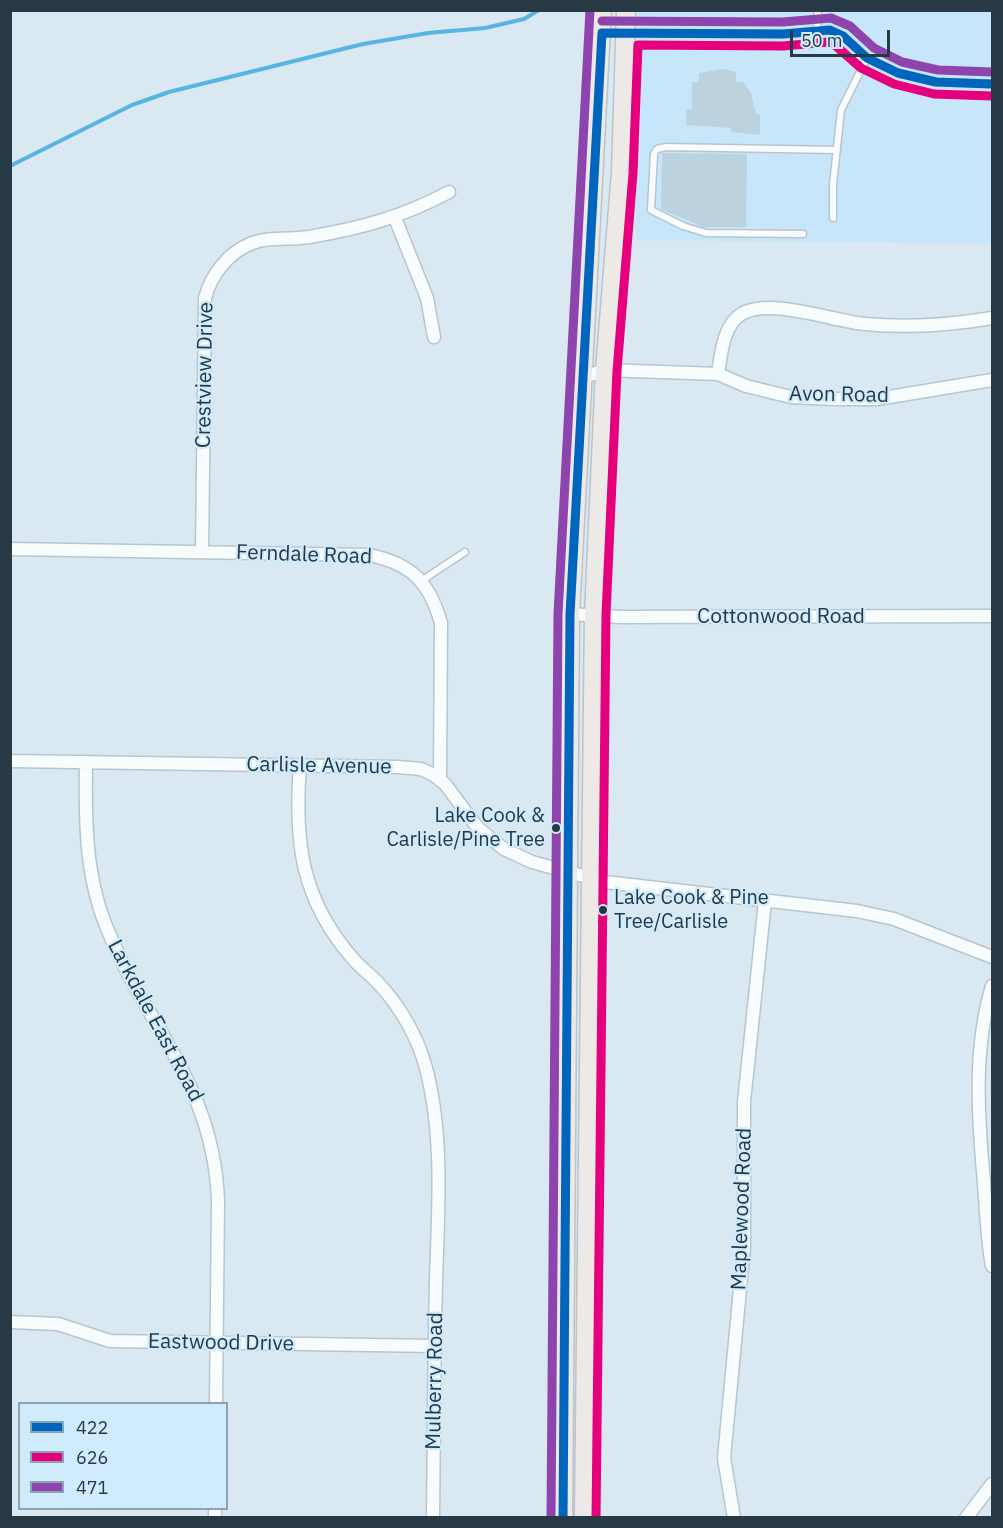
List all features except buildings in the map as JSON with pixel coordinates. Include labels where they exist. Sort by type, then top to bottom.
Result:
[{"type":"main road","points":[[563,1518],[570,614],[602,10]]},
{"type":"main road","points":[[584,1518],[594,615],[605,370],[621,172],[626,10]]},
{"type":"street","name":"Crestview Drive","points":[[201,552],[205,298],[208,285],[227,260],[251,243],[267,239],[306,238],[395,218],[449,192]]},
{"type":"street","points":[[395,218],[423,289],[434,337]]},
{"type":"street","points":[[718,374],[723,340],[742,314],[757,309],[774,308],[865,324],[902,326],[993,318]]},
{"type":"street","name":"Avon Road","points":[[581,378],[605,370],[718,374],[746,386],[808,399],[877,399],[993,380]]},
{"type":"street","name":"Ferndale Road","points":[[10,549],[370,555],[393,560],[412,571],[436,604],[442,637],[440,780]]},
{"type":"street","name":"Cottonwood Road","points":[[570,614],[993,616]]},
{"type":"street","name":"Carlisle Avenue","points":[[10,761],[398,767],[421,770],[440,780],[478,828],[504,849],[532,862],[590,876],[605,882],[857,910],[894,918],[993,957]]},
{"type":"street","name":"Larkdale East Road","points":[[86,762],[86,844],[94,885],[107,931],[124,968],[190,1081],[202,1112],[217,1169],[216,1402]]},
{"type":"street","name":"Mulberry Road","points":[[300,765],[296,810],[298,843],[305,875],[318,907],[348,953],[396,1005],[411,1029],[426,1066],[434,1106],[437,1146],[437,1245],[433,1518]]},
{"type":"street","name":"Maplewood Road","points":[[734,1518],[724,1458],[744,1247],[744,1101],[765,901]]},
{"type":"street","points":[[993,986],[983,1016],[978,1073],[982,1155],[993,1266]]},
{"type":"street","name":"Eastwood Drive","points":[[10,1322],[58,1324],[110,1341],[435,1346]]},
{"type":"street","points":[[966,1518],[993,1484]]},
{"type":"lane","points":[[817,29],[818,10]]},
{"type":"lane","points":[[602,33],[783,34],[817,29],[830,30],[843,36],[867,58],[898,73],[936,82],[993,84]]},
{"type":"lane","points":[[833,218],[836,150],[841,110],[867,58]]},
{"type":"lane","points":[[803,234],[706,232],[683,226],[651,210],[654,154],[657,149],[666,147],[836,150]]},
{"type":"lane","points":[[421,581],[465,552]]},
{"type":"shaded area","points":[[638,11],[992,11],[992,244],[636,240]]},
{"type":"waterway","points":[[10,166],[132,105],[169,92],[363,44],[428,33],[485,28],[524,19],[539,10]]},
{"type":"transit line","name":"471","points":[[551,1518],[558,614],[590,10]]},
{"type":"transit line","name":"471","points":[[602,21],[783,22],[831,18],[850,26],[874,48],[902,62],[938,70],[992,72]]},
{"type":"transit line","name":"422","points":[[563,1518],[570,614],[602,33],[783,34],[830,30],[843,36],[867,58],[898,73],[936,82],[992,84]]},
{"type":"transit line","name":"626","points":[[596,1518],[606,615],[617,371],[633,173],[638,45],[783,46],[828,42],[836,46],[861,68],[894,84],[934,94],[992,96]]},
{"type":"place","name":"Lake Cook & Carlisle/Pine Tree","points":[[556,828]]},
{"type":"place","name":"Lake Cook & Pine Tree/Carlisle","points":[[603,910]]}]
